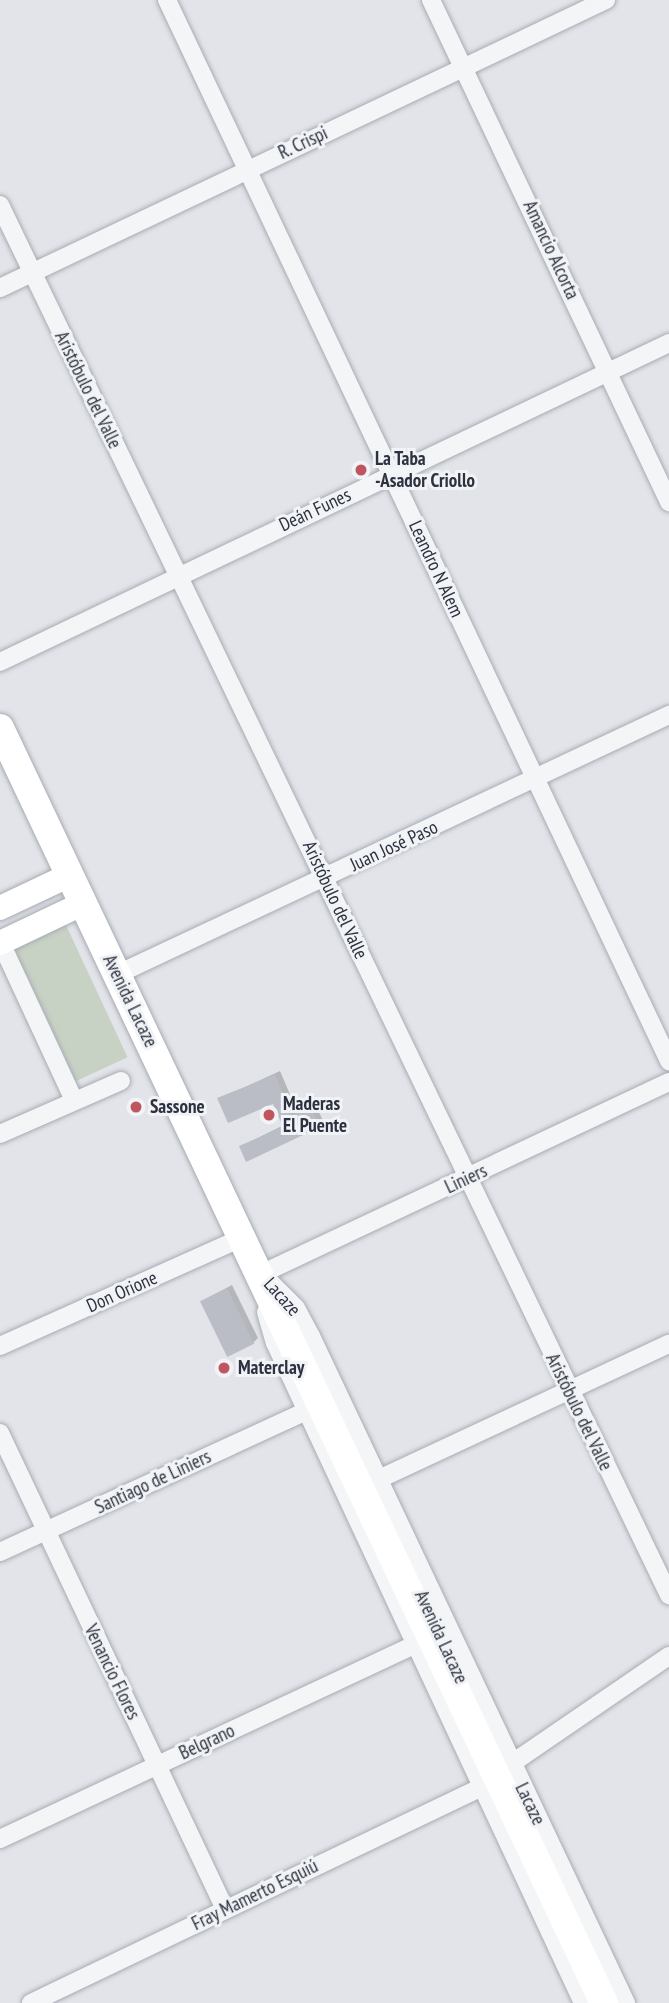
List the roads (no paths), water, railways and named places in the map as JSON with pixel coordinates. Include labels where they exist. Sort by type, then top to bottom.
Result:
[{"type":"main road","name":"Avenida Lacaze","points":[[0,728],[261,1273],[369,1483],[614,2003]]},
{"type":"main road","points":[[0,908],[70,875]]},
{"type":"main road","points":[[0,943],[84,903]]},
{"type":"main road","name":"Avenida Lacaze","points":[[369,1483],[604,2003]]},
{"type":"street","name":"Leandro N Alem","points":[[167,0],[669,1061]]},
{"type":"street","name":"Amancio Alcorta","points":[[431,0],[669,502]]},
{"type":"street","name":"R. Crispi","points":[[0,288],[606,0]]},
{"type":"street","name":"Aristóbulo del Valle","points":[[0,205],[325,878],[568,1390],[669,1595]]},
{"type":"street","name":"Deán Funes","points":[[0,662],[177,575],[669,343]]},
{"type":"street","name":"Juan José Paso","points":[[118,974],[669,715]]},
{"type":"street","points":[[0,943],[74,1100]]},
{"type":"street","points":[[0,1134],[121,1081]]},
{"type":"street","name":"Liniers","points":[[261,1273],[467,1179],[669,1082]]},
{"type":"street","name":"Don Orione","points":[[0,1346],[244,1237]]},
{"type":"street","name":"Lacaze","points":[[261,1273],[270,1328],[306,1411],[480,1788],[583,2003]]},
{"type":"street","points":[[369,1483],[669,1344]]},
{"type":"street","name":"Santiago de Liniers","points":[[0,1552],[306,1411]]},
{"type":"street","name":"Venancio Flores","points":[[0,1433],[44,1532],[225,1909]]},
{"type":"street","name":"Lacaze","points":[[369,1483],[511,1764],[626,2003]]},
{"type":"street","name":"Belgrano","points":[[0,1839],[414,1645]]},
{"type":"street","points":[[511,1764],[669,1656]]},
{"type":"street","name":"Fray Mamerto Esquiú","points":[[31,2003],[480,1788]]},
{"type":"place","name":"La Taba -Asador Criollo","points":[[361,470]]},
{"type":"place","name":"Sassone","points":[[136,1107]]},
{"type":"place","name":"Maderas El Puente","points":[[269,1115]]},
{"type":"place","name":"Materclay","points":[[224,1368]]}]
